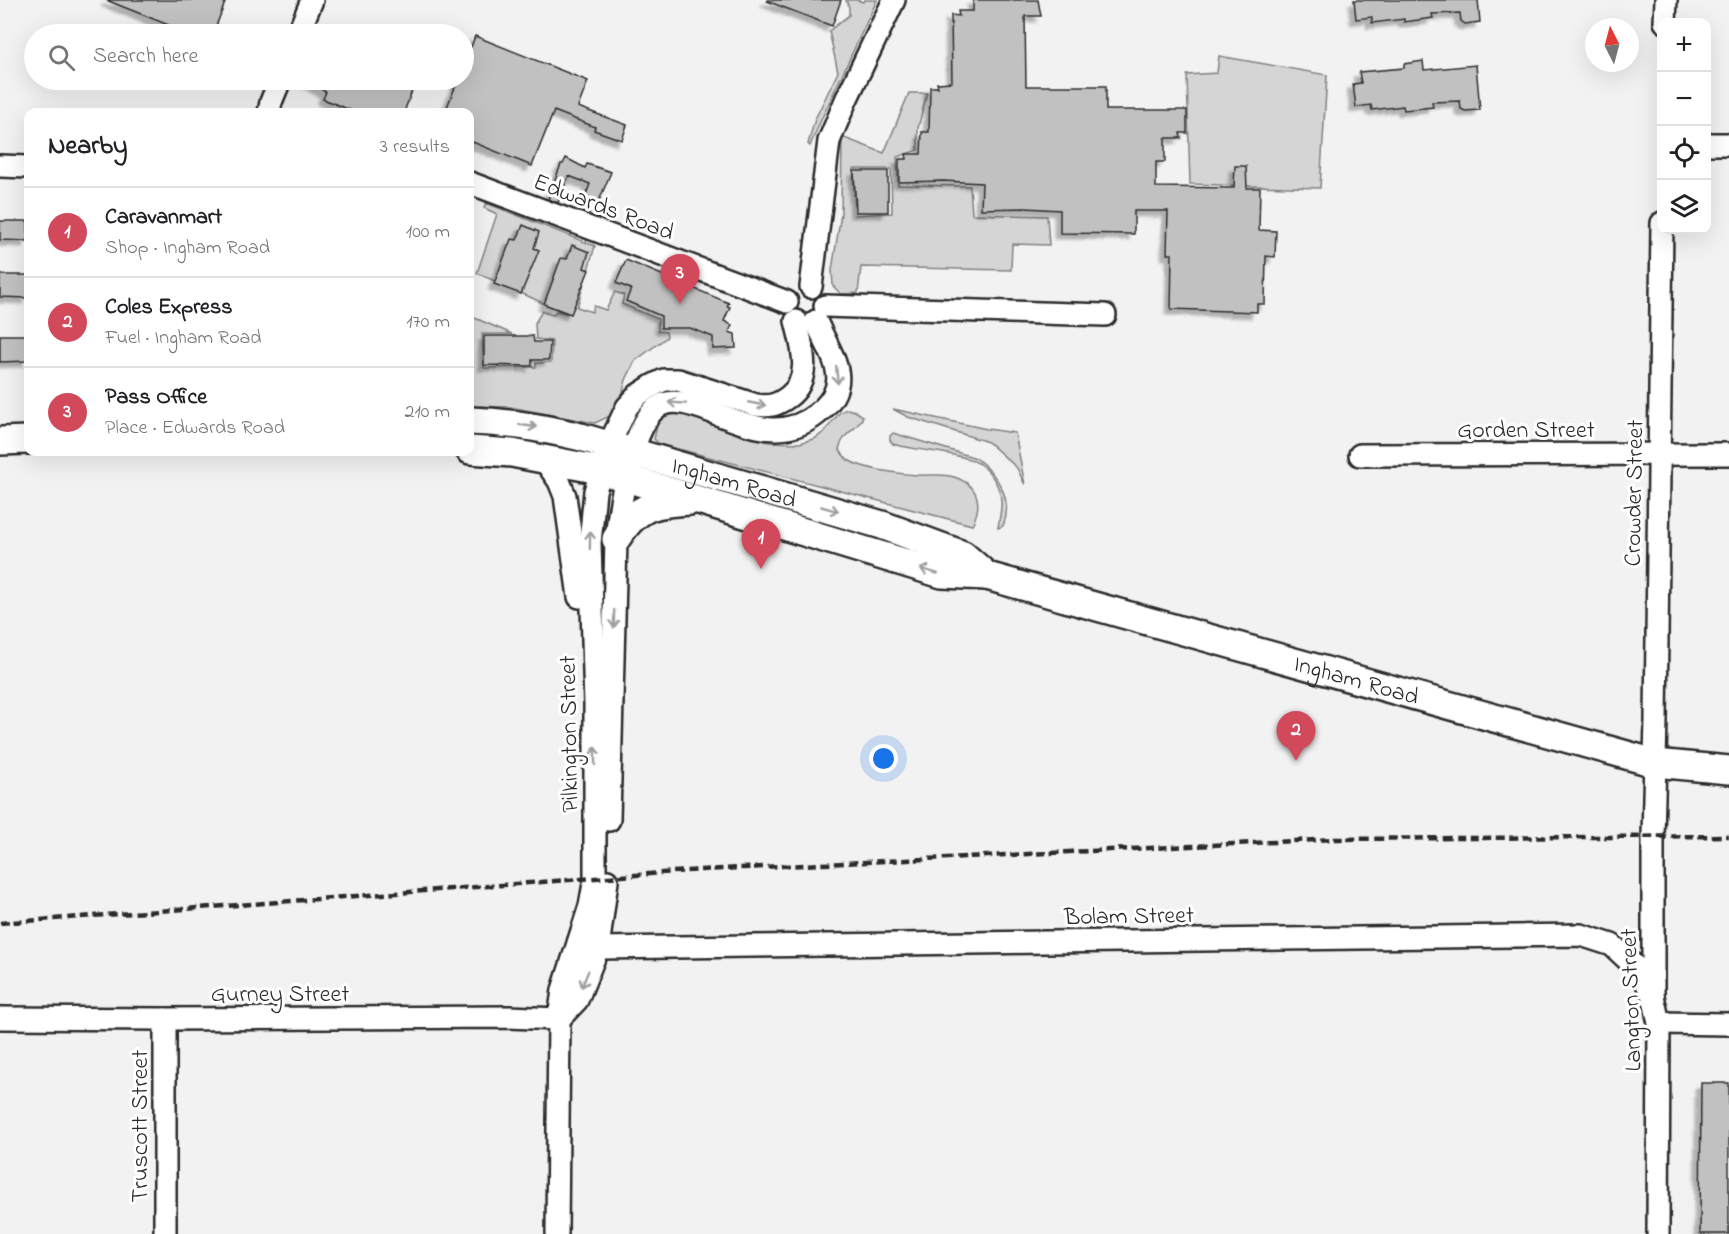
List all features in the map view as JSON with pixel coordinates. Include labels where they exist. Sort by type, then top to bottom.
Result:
[{"type":"main road","name":"Ingham Road","points":[[474,421],[542,428],[703,501],[942,574],[987,576],[1655,763],[1729,770]]},
{"type":"main road","points":[[0,441],[24,440]]},
{"type":"main road","name":"Ingham Road","points":[[474,450],[543,458],[617,461],[882,525],[963,555],[987,576]]},
{"type":"main road","points":[[616,539],[632,519],[652,506],[662,503],[703,501]]},
{"type":"street","points":[[302,24],[312,0]]},
{"type":"street","points":[[617,461],[651,413],[668,402],[695,406],[769,430],[784,429],[808,420],[835,394],[838,384],[837,367],[793,291],[811,287],[829,141],[846,99],[894,0]]},
{"type":"street","points":[[1665,18],[1666,0]]},
{"type":"street","points":[[270,107],[276,90]]},
{"type":"street","points":[[1711,144],[1729,144]]},
{"type":"street","points":[[0,166],[24,167]]},
{"type":"street","name":"Edwards Road","points":[[474,185],[806,312],[1105,315]]},
{"type":"street","name":"Crowder Street","points":[[1655,763],[1662,234]]},
{"type":"street","points":[[617,461],[627,407],[638,395],[664,380],[678,380],[756,405],[772,406],[792,395],[802,378],[806,312]]},
{"type":"street","name":"Gorden Street","points":[[1360,455],[1729,454]]},
{"type":"street","points":[[543,458],[559,481],[565,496],[595,705]]},
{"type":"street","name":"Pilkington Street","points":[[557,1234],[560,1019],[563,990],[589,944],[605,907],[608,877],[617,461]]},
{"type":"street","name":"Pilkington Street","points":[[589,944],[590,906],[596,878],[595,705],[590,543],[593,503],[617,461]]},
{"type":"street","name":"Langton Street","points":[[1655,763],[1653,996],[1659,1023],[1658,1234]]},
{"type":"street","name":"Bolam Street","points":[[589,944],[1581,935],[1612,945],[1641,972],[1653,996]]},
{"type":"street","name":"Gurney Street","points":[[0,1018],[508,1017],[560,1019]]},
{"type":"street","name":"Truscott Street","points":[[165,1019],[165,1234]]},
{"type":"street","points":[[1659,1023],[1729,1024]]},
{"type":"shaded area","points":[[846,0],[863,2],[864,0],[877,0],[810,146],[808,144],[815,119],[838,72],[829,31],[849,15]]},
{"type":"shaded area","points":[[1219,56],[1327,75],[1320,188],[1190,184],[1187,75],[1217,73]]},
{"type":"shaded area","points":[[909,93],[927,93],[918,128],[918,150],[897,157],[898,185],[970,186],[972,214],[1047,216],[1049,245],[1012,244],[1011,270],[861,267],[858,293],[841,294],[833,286],[832,270],[841,214],[842,137],[884,153]],"holes":[[[853,169],[891,169],[892,213],[855,215]]]},
{"type":"shaded area","points":[[486,203],[595,246],[577,307],[592,312],[594,306],[606,310],[615,292],[624,295],[622,304],[658,319],[658,331],[666,332],[667,337],[635,361],[626,380],[620,403],[610,416],[595,423],[510,407],[474,406],[474,318],[512,334],[482,334],[484,368],[536,367],[536,363],[551,362],[552,341],[536,339],[535,323],[542,311],[553,315],[556,311],[567,314],[477,273],[497,214],[484,208]]},
{"type":"shaded area","points":[[847,409],[863,416],[841,443],[839,449],[847,459],[862,466],[881,470],[917,475],[945,475],[962,480],[974,490],[978,503],[972,525],[659,444],[654,439],[659,417],[672,413],[686,413],[768,442],[800,443],[816,438],[825,431],[840,412]]},
{"type":"shaded area","points":[[893,409],[1015,433],[1025,485],[1017,468],[988,442],[908,417]]},
{"type":"shaded area","points":[[893,433],[976,458],[984,464],[997,479],[1005,497],[1006,516],[1003,526],[998,528],[1001,510],[999,490],[985,468],[965,458],[893,444],[890,436]]},
{"type":"building","points":[[106,0],[226,0],[217,24],[166,24]]},
{"type":"building","points":[[767,0],[841,0],[832,26]]},
{"type":"building","points":[[973,0],[1038,0],[1041,16],[1025,16],[1026,86],[1106,86],[1106,110],[1187,110],[1187,133],[1180,133],[1181,138],[1165,138],[1165,162],[1156,162],[1156,187],[1234,188],[1235,166],[1246,166],[1247,188],[1260,188],[1259,230],[1276,231],[1275,257],[1266,256],[1265,304],[1257,304],[1257,312],[1171,309],[1172,254],[1167,254],[1168,211],[1134,211],[1134,234],[1060,233],[1060,210],[981,209],[982,183],[899,182],[899,159],[907,159],[906,154],[921,154],[922,132],[929,132],[930,87],[938,87],[937,83],[952,82],[951,15],[959,16],[958,11],[973,11]]},
{"type":"building","points":[[1354,0],[1478,0],[1480,22],[1465,24],[1461,21],[1460,13],[1432,14],[1433,18],[1404,22],[1404,19],[1372,23],[1372,17],[1356,19]]},
{"type":"building","points":[[475,36],[588,81],[578,107],[627,125],[622,140],[554,111],[532,166],[474,143],[474,108],[447,108],[454,90],[474,90]]},
{"type":"building","points":[[1423,61],[1424,70],[1476,65],[1480,110],[1465,111],[1461,109],[1460,101],[1432,102],[1433,107],[1404,110],[1403,106],[1372,110],[1371,105],[1356,107],[1353,84],[1361,83],[1359,72],[1404,68],[1404,64]]},
{"type":"building","points":[[322,90],[412,90],[406,108],[345,108],[323,99],[326,92]]},
{"type":"building","points":[[566,158],[585,168],[587,164],[611,172],[597,206],[584,200],[590,184],[569,176],[558,203],[548,199],[561,164]]},
{"type":"building","points":[[854,171],[888,171],[888,212],[856,212]]},
{"type":"building","points":[[0,221],[24,221],[24,241],[0,240]]},
{"type":"building","points":[[523,225],[539,232],[534,248],[539,250],[521,294],[494,284],[511,239],[517,240]]},
{"type":"building","points":[[572,245],[589,252],[584,268],[589,270],[571,314],[544,304],[561,258],[567,259]]},
{"type":"building","points":[[626,260],[729,303],[727,306],[730,307],[724,321],[732,325],[729,332],[735,334],[736,348],[713,349],[713,337],[690,328],[661,328],[661,316],[626,301],[631,289],[616,283]]},
{"type":"building","points":[[0,275],[24,275],[24,298],[0,297]]},
{"type":"building","points":[[0,335],[24,335],[24,361],[0,362]]},
{"type":"building","points":[[484,336],[533,336],[534,342],[550,342],[549,360],[532,360],[532,366],[484,365]]},
{"type":"building","points":[[1701,1083],[1729,1083],[1729,1234],[1700,1234]]},
{"type":"railway","points":[[0,923],[701,870],[1335,839],[1729,836]]},
{"type":"place","name":"Pass Office","points":[[680,304]]},
{"type":"place","name":"Caravanmart","points":[[761,569]]},
{"type":"place","name":"Coles Express","points":[[1296,761]]}]
